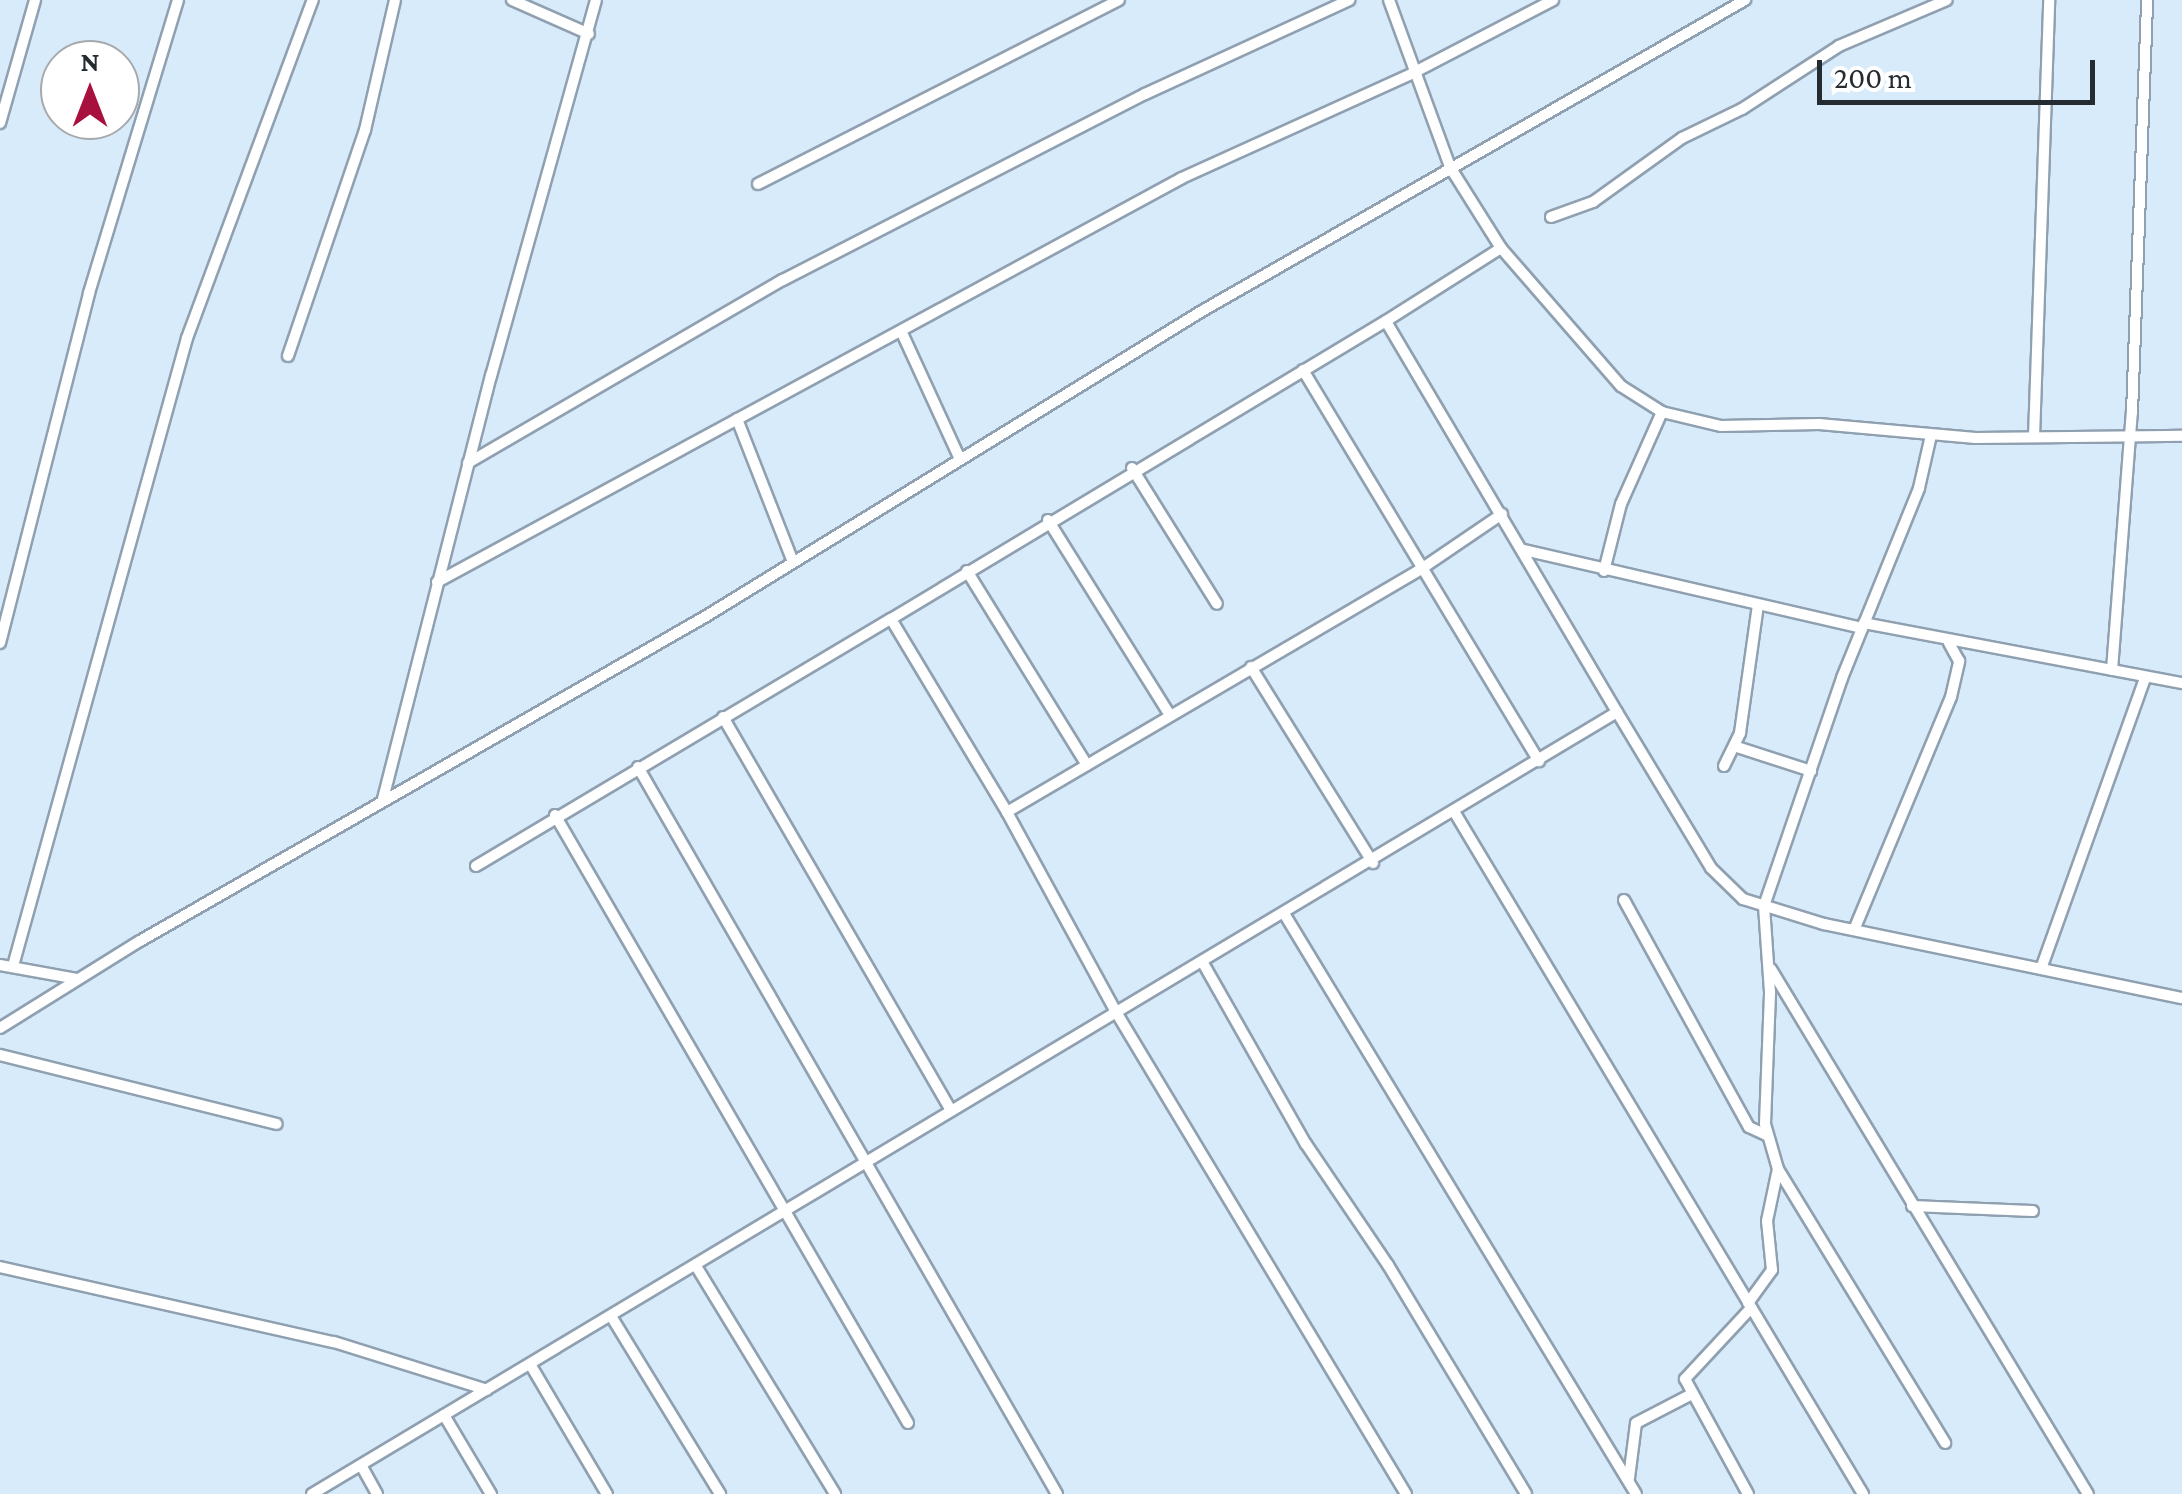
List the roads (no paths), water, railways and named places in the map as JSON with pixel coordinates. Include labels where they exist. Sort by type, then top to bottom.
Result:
[{"type":"street","points":[[0,123],[35,0]]},
{"type":"street","points":[[0,643],[89,293],[178,0]]},
{"type":"street","points":[[13,966],[187,338],[313,0]]},
{"type":"street","points":[[288,356],[365,130],[395,0]]},
{"type":"street","points":[[512,0],[590,34]]},
{"type":"street","points":[[384,799],[468,462],[590,34],[596,0]]},
{"type":"street","points":[[758,184],[1119,0]]},
{"type":"street","points":[[468,462],[783,280],[1145,94],[1349,0]]},
{"type":"street","points":[[1389,0],[1450,167],[1501,248],[1621,386],[1662,412],[1721,426],[1819,424],[1930,435],[2034,438],[2182,436]]},
{"type":"street","points":[[438,582],[1182,178],[1414,73],[1553,0]]},
{"type":"street","points":[[0,1028],[384,799],[708,615],[959,456],[1450,167],[1745,0]]},
{"type":"street","points":[[1551,216],[1593,202],[1682,138],[1742,109],[1840,46],[1947,0]]},
{"type":"street","points":[[2034,438],[2050,0]]},
{"type":"street","points":[[2112,670],[2131,437],[2147,0]]},
{"type":"street","points":[[735,420],[1060,247]]},
{"type":"street","points":[[476,866],[891,619],[1132,468],[1386,321],[1501,248]]},
{"type":"street","points":[[1386,321],[1711,868],[1731,890],[1764,906],[1854,930],[2182,998]]},
{"type":"street","points":[[902,333],[959,456]]},
{"type":"street","points":[[1303,370],[1540,761]]},
{"type":"street","points":[[1604,570],[1622,504],[1662,412]]},
{"type":"street","points":[[735,420],[792,559]]},
{"type":"street","points":[[1930,435],[1918,488],[1863,625],[1764,906],[1768,964],[1766,1135],[1778,1168],[1945,1442]]},
{"type":"street","points":[[1132,468],[1217,604]]},
{"type":"street","points":[[1007,812],[1421,569],[1502,514]]},
{"type":"street","points":[[1048,520],[1170,715]]},
{"type":"street","points":[[1524,550],[1758,606],[2182,683]]},
{"type":"street","points":[[967,571],[1087,765]]},
{"type":"street","points":[[1724,766],[1737,746],[1758,606]]},
{"type":"street","points":[[891,619],[1007,812],[1116,1012],[1406,1494]]},
{"type":"street","points":[[1854,930],[1951,697],[1959,662],[1949,642]]},
{"type":"street","points":[[1251,667],[1374,862]]},
{"type":"street","points":[[2042,966],[2146,679]]},
{"type":"street","points":[[312,1494],[1116,1012],[1455,814],[1617,712]]},
{"type":"street","points":[[723,717],[951,1111]]},
{"type":"street","points":[[1737,746],[1810,771]]},
{"type":"street","points":[[638,767],[1057,1494]]},
{"type":"street","points":[[1455,814],[1750,1305],[1799,1377],[1863,1494]]},
{"type":"street","points":[[556,815],[908,1423]]},
{"type":"street","points":[[1624,900],[1749,1127],[1766,1135]]},
{"type":"street","points":[[1285,915],[1636,1494]]},
{"type":"street","points":[[1202,962],[1306,1144],[1388,1265],[1526,1494]]},
{"type":"street","points":[[1768,964],[2088,1494]]},
{"type":"street","points":[[0,965],[78,979]]},
{"type":"street","points":[[0,1055],[277,1124]]},
{"type":"street","points":[[1748,1494],[1685,1379],[1690,1367],[1728,1337],[1772,1270],[1767,1221],[1778,1168]]},
{"type":"street","points":[[1912,1206],[2033,1210]]},
{"type":"street","points":[[696,1266],[835,1494]]},
{"type":"street","points":[[0,1268],[334,1342],[487,1390]]},
{"type":"street","points":[[611,1316],[720,1494]]},
{"type":"street","points":[[530,1364],[607,1494]]},
{"type":"street","points":[[1629,1494],[1636,1423],[1692,1394]]},
{"type":"street","points":[[444,1415],[491,1494]]},
{"type":"street","points":[[361,1465],[377,1494]]}]
